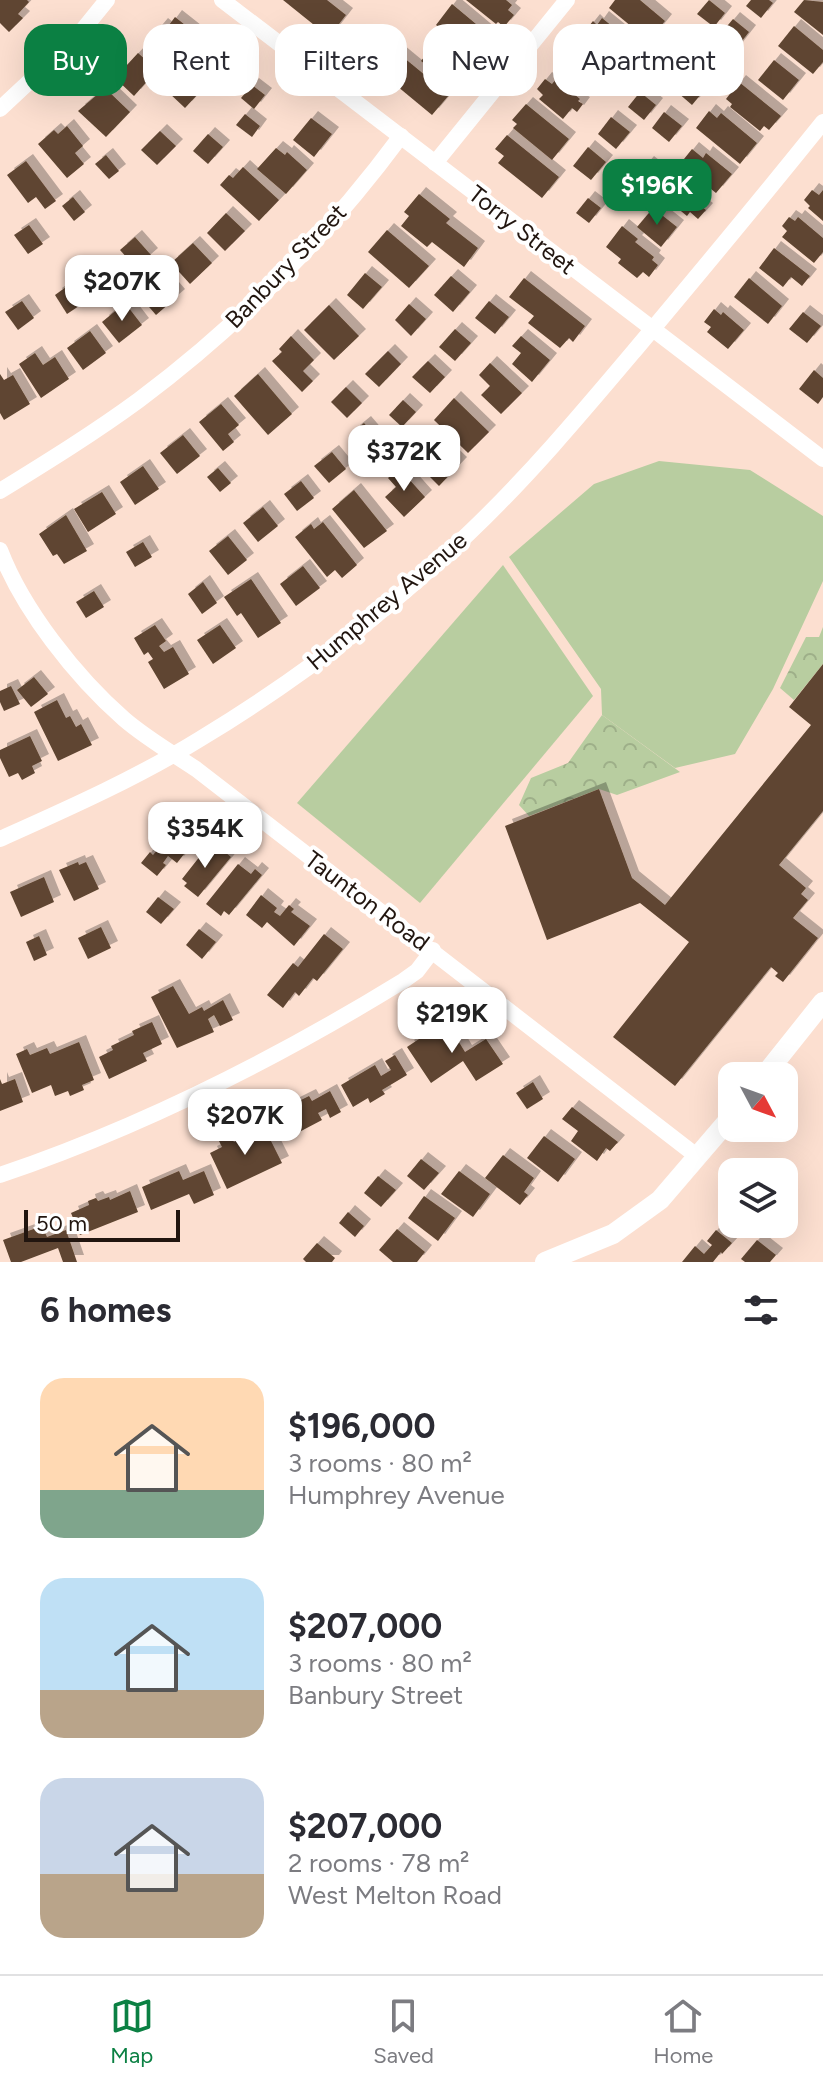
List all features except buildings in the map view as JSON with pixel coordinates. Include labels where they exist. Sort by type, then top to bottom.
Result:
[{"type":"street","points":[[0,109],[77,37],[107,0]]},
{"type":"street","name":"Torry Street","points":[[222,0],[823,459]]},
{"type":"street","points":[[435,163],[567,0]]},
{"type":"street","name":"Humphrey Avenue","points":[[0,839],[198,740],[317,660],[430,569],[534,467],[652,330],[823,122]]},
{"type":"street","name":"Banbury Street","points":[[0,491],[138,401],[231,324],[311,244],[401,136]]},
{"type":"street","name":"Taunton Road","points":[[0,550],[43,627],[84,679],[124,719],[433,950],[698,1157]]},
{"type":"street","points":[[0,1175],[103,1137],[297,1044],[403,981],[417,971],[433,950]]},
{"type":"street","points":[[775,1062],[823,1002]]},
{"type":"street","points":[[545,1262],[613,1234],[636,1218],[660,1200],[718,1133]]},
{"type":"green space","points":[[659,461],[750,470],[823,516],[823,581],[773,689],[735,754],[675,768],[602,715],[601,689],[509,557],[594,484]]},
{"type":"green space","points":[[503,565],[593,696],[420,903],[297,803]]},
{"type":"green space","points":[[823,627],[823,664],[794,700],[780,688],[806,637],[819,637]]},
{"type":"green space","points":[[602,715],[680,772],[617,795],[599,789],[529,816],[519,805],[531,778],[568,763]]}]
